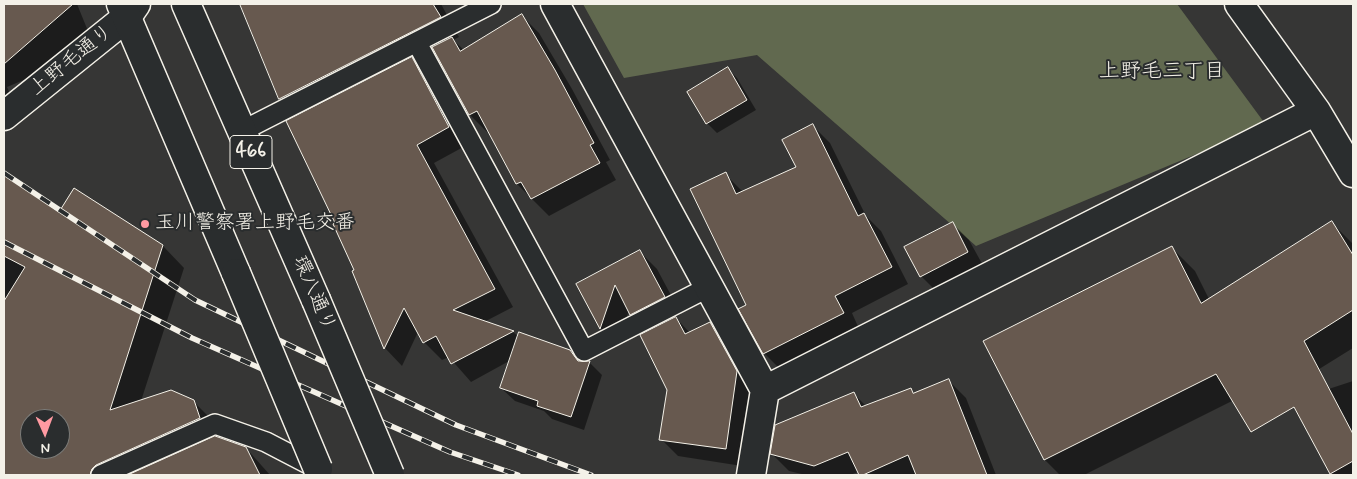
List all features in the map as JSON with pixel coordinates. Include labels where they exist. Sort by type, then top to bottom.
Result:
[{"type":"main road","name":"環八通り","points":[[186,4],[316,300],[390,475]]},
{"type":"main road","points":[[555,4],[765,390],[752,471]]},
{"type":"main road","points":[[1239,4],[1316,111],[1353,174]]},
{"type":"main road","points":[[128,8],[236,273],[320,472]]},
{"type":"main road","name":"上野毛通り","points":[[4,116],[128,8]]},
{"type":"main road","points":[[765,390],[1316,111]]},
{"type":"lane","points":[[242,132],[491,4]]},
{"type":"lane","points":[[417,43],[584,351],[710,287]]},
{"type":"lane","points":[[101,475],[215,424],[266,442],[320,472]]},
{"type":"green space","points":[[583,4],[1177,4],[1266,125],[976,246],[757,55],[624,78]]},
{"type":"building","points":[[4,4],[73,4],[4,64]]},
{"type":"building","points":[[240,4],[433,4],[441,17],[279,99]]},
{"type":"building","points":[[522,14],[555,70],[594,143],[590,145],[600,163],[531,199],[521,182],[516,184],[477,111],[469,115],[432,47],[452,37],[460,51]]},
{"type":"building","points":[[412,57],[449,127],[417,145],[495,289],[453,310],[514,331],[451,364],[436,336],[423,343],[404,308],[384,349],[352,271],[354,270],[333,224],[335,223],[286,121]]},
{"type":"building","points":[[728,67],[747,100],[706,124],[687,92]]},
{"type":"building","points":[[813,124],[858,216],[864,213],[892,267],[835,296],[844,313],[763,354],[738,309],[746,305],[690,189],[726,172],[736,194],[796,167],[782,140]]},
{"type":"building","points":[[4,173],[59,212],[74,188],[163,245],[110,410],[171,390],[194,400],[200,418],[96,465],[90,475],[4,475],[4,301],[25,267],[4,256]]},
{"type":"building","points":[[1332,221],[1353,255],[1353,310],[1304,341],[1353,434],[1353,461],[1330,474],[1294,407],[1251,432],[1216,374],[1044,460],[983,341],[1172,246],[1201,303]]},
{"type":"building","points":[[953,222],[968,252],[920,277],[904,247]]},
{"type":"building","points":[[640,250],[665,297],[630,315],[615,285],[600,329],[576,284]]},
{"type":"building","points":[[676,317],[685,334],[710,322],[737,371],[726,449],[659,440],[667,390],[640,335]]},
{"type":"building","points":[[519,332],[570,350],[578,361],[590,361],[571,417],[537,406],[538,401],[500,388]]},
{"type":"building","points":[[949,379],[987,475],[916,475],[908,455],[863,475],[859,475],[848,452],[814,466],[770,454],[775,425],[854,392],[861,407],[911,388],[913,393]]},
{"type":"building","points":[[215,436],[246,447],[260,475],[128,475]]},
{"type":"railway","points":[[4,173],[195,300],[456,425],[591,475]]},
{"type":"railway","points":[[4,242],[192,338],[450,452],[518,475]]},
{"type":"place","name":"玉川警察署上野毛交番","points":[[145,224]]},
{"type":"district","name":"上野毛三丁目","points":[[1162,73]]}]
